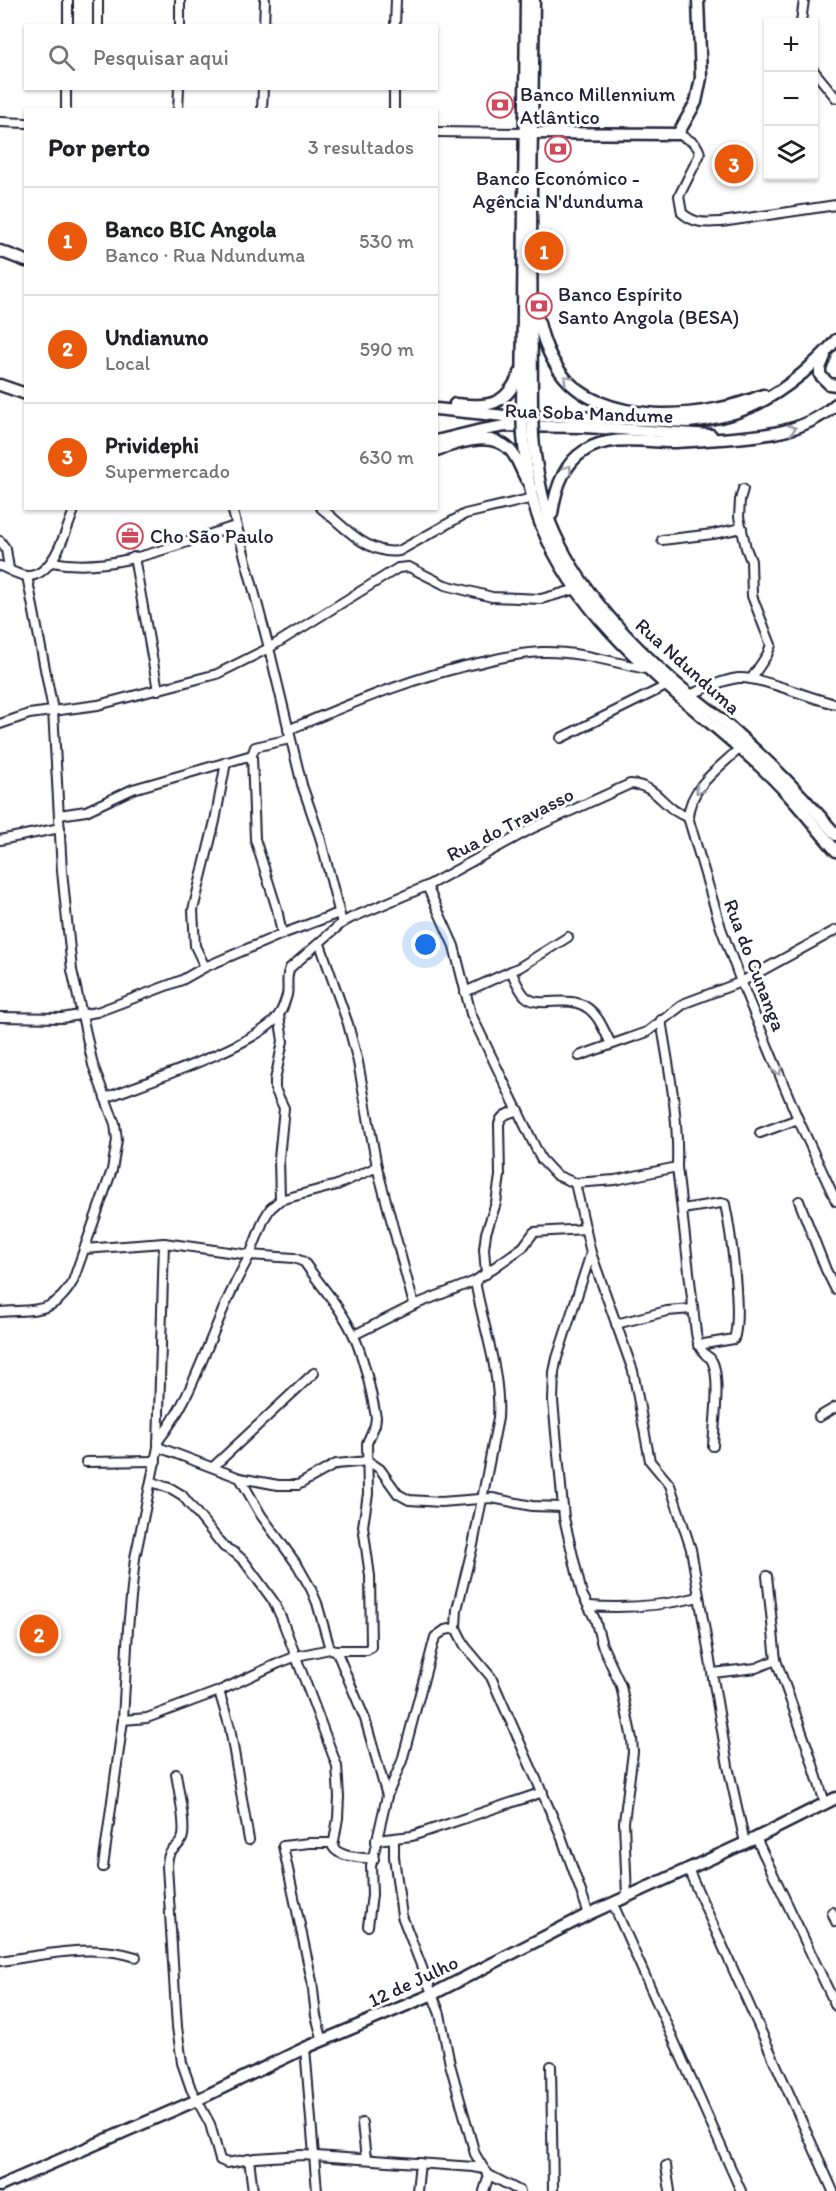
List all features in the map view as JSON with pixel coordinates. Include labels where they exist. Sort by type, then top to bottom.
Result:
[{"type":"main road","name":"Rua Ndunduma","points":[[526,0],[532,294],[527,411]]},
{"type":"main road","name":"Rua Ndunduma","points":[[534,0],[522,368],[532,494],[546,525],[589,592],[631,642],[763,758],[835,834]]},
{"type":"main road","points":[[528,133],[678,134],[696,102],[701,78],[698,0]]},
{"type":"main road","points":[[0,251],[24,260]]},
{"type":"main road","points":[[532,294],[543,339],[559,372],[590,399],[616,409],[691,413],[743,403],[778,387],[814,363]]},
{"type":"main road","points":[[438,409],[505,416],[689,422],[708,420],[752,408],[782,390],[826,353],[836,340]]},
{"type":"main road","points":[[826,353],[820,368],[820,375],[829,384],[836,385]]},
{"type":"main road","points":[[438,402],[459,405],[493,404],[509,394],[522,368]]},
{"type":"main road","points":[[0,385],[24,393]]},
{"type":"main road","points":[[836,404],[803,426],[783,432],[693,442],[615,441],[585,450],[572,461],[560,480],[546,525],[556,558],[597,616],[646,669],[740,748],[790,797],[836,851]]},
{"type":"main road","name":"Rua Soba Mandume","points":[[438,441],[505,426],[742,437]]},
{"type":"main road","name":"Rua Ndunduma","points":[[528,436],[539,476],[546,525]]},
{"type":"main road","points":[[438,449],[473,440],[487,439],[499,443],[510,450],[532,494]]},
{"type":"main road","name":"12 de Julho","points":[[0,2186],[197,2100],[305,2048],[433,1994],[590,1914],[746,1843],[836,1798]]},
{"type":"street","points":[[68,0],[68,24]]},
{"type":"street","points":[[98,0],[98,24]]},
{"type":"street","points":[[180,0],[180,24]]},
{"type":"street","points":[[264,24],[265,0]]},
{"type":"street","points":[[395,24],[396,0]]},
{"type":"street","points":[[802,18],[804,0]]},
{"type":"street","points":[[814,72],[836,98]]},
{"type":"street","points":[[66,90],[66,108]]},
{"type":"street","points":[[178,108],[179,90]]},
{"type":"street","points":[[262,108],[263,90]]},
{"type":"street","points":[[394,90],[394,108]]},
{"type":"street","points":[[0,122],[24,123]]},
{"type":"street","points":[[438,132],[528,133]]},
{"type":"street","points":[[678,134],[699,147],[700,154],[679,196],[682,213],[695,222],[703,224],[721,222],[836,204]]},
{"type":"street","points":[[743,489],[739,508],[746,548],[751,561],[752,596],[771,645],[751,679]]},
{"type":"street","points":[[324,510],[364,542],[389,553],[399,551],[465,514],[532,494]]},
{"type":"street","points":[[0,566],[27,576],[42,572],[52,562],[74,510]]},
{"type":"street","points":[[105,1098],[252,1038],[274,1022],[287,996],[289,971],[342,923],[320,837],[302,785],[232,510]]},
{"type":"street","points":[[52,562],[94,564],[134,557],[235,526]]},
{"type":"street","points":[[662,540],[742,528]]},
{"type":"street","points":[[0,541],[6,549],[9,569]]},
{"type":"street","points":[[399,551],[403,567]]},
{"type":"street","points":[[134,557],[158,690]]},
{"type":"street","points":[[0,724],[15,718],[53,710],[98,705],[217,674],[269,648],[393,570],[403,567],[409,567],[446,585],[492,597],[541,599],[577,589]]},
{"type":"street","points":[[0,1312],[48,1307],[61,1300],[73,1281],[116,1155],[115,1124],[93,1065],[72,970],[65,909],[53,710],[27,576]]},
{"type":"street","points":[[288,730],[367,697],[435,673],[515,654],[543,652],[570,654],[646,669]]},
{"type":"street","points":[[689,695],[737,678],[751,679],[818,701],[836,704]]},
{"type":"street","points":[[561,738],[666,686]]},
{"type":"street","points":[[282,934],[275,902],[255,839],[252,755],[255,747],[290,739]]},
{"type":"street","points":[[688,817],[689,807],[695,794],[740,748]]},
{"type":"street","points":[[59,815],[86,811],[133,789],[252,755]]},
{"type":"street","points":[[205,967],[195,946],[193,910],[226,762]]},
{"type":"street","name":"Rua do Travasso","points":[[342,923],[427,886],[533,828],[630,784],[646,786],[673,810],[688,817]]},
{"type":"street","name":"Rua do Cunanga","points":[[688,817],[721,928],[741,982],[798,1119],[836,1201]]},
{"type":"street","points":[[0,840],[60,828]]},
{"type":"street","points":[[427,886],[454,946],[471,1014],[545,1164],[556,1175],[575,1183],[615,1180],[677,1167]]},
{"type":"street","points":[[0,1017],[81,1016],[172,983],[282,934],[339,913]]},
{"type":"street","points":[[579,1056],[647,1032],[696,997],[741,982],[836,930]]},
{"type":"street","points":[[465,992],[511,971],[568,937]]},
{"type":"street","points":[[320,944],[348,1024],[358,1062],[377,1167],[414,1305]]},
{"type":"street","points":[[511,971],[524,994],[530,999],[542,1002],[572,1001],[588,1009],[598,1018],[611,1044]]},
{"type":"street","points":[[279,1015],[283,1041],[274,1080],[275,1089],[284,1108],[279,1158],[280,1200]]},
{"type":"street","points":[[662,1020],[676,1110],[677,1167],[692,1309],[698,1345],[711,1358],[714,1366],[717,1403],[713,1446]]},
{"type":"street","points":[[486,1274],[484,1250],[486,1233],[496,1203],[500,1176],[500,1119],[519,1110]]},
{"type":"street","points":[[760,1133],[798,1119]]},
{"type":"street","points":[[158,1444],[186,1401],[217,1322],[270,1209],[280,1200],[337,1185],[377,1167]]},
{"type":"street","points":[[575,1183],[591,1253],[638,1394],[650,1461],[670,1485],[691,1550],[728,1766],[746,1843]]},
{"type":"street","points":[[799,1201],[817,1251],[835,1286]]},
{"type":"street","points":[[682,1209],[725,1204],[735,1283],[737,1327],[734,1339],[698,1345]]},
{"type":"street","points":[[354,1335],[414,1305],[475,1281],[523,1247],[534,1232],[586,1229]]},
{"type":"street","points":[[84,1249],[164,1243],[250,1255],[294,1258],[304,1262],[354,1335],[361,1354],[376,1417],[367,1443],[368,1494],[363,1526],[370,1576],[371,1647],[367,1650],[333,1650],[297,1656],[219,1691],[147,1718],[123,1720]]},
{"type":"street","points":[[103,1867],[123,1720],[128,1628],[135,1558],[158,1444],[164,1243]]},
{"type":"street","points":[[591,1253],[566,1326],[554,1372],[555,1423],[563,1507],[582,1594],[595,1619],[602,1646],[621,1686],[632,1739],[633,1752],[624,1822],[627,1897]]},
{"type":"street","points":[[475,1281],[483,1324],[494,1362],[499,1401],[498,1418],[473,1545],[457,1609],[456,1628],[465,1646],[491,1677],[543,1792],[590,1914]]},
{"type":"street","points":[[616,1324],[667,1311],[692,1309]]},
{"type":"street","points":[[213,1467],[314,1373]]},
{"type":"street","points":[[819,1417],[836,1407]]},
{"type":"street","points":[[158,1444],[240,1478],[278,1485],[298,1485],[336,1464],[368,1461],[380,1469],[398,1494],[409,1500],[441,1502],[504,1499],[542,1507],[563,1507]]},
{"type":"street","points":[[86,1462],[156,1461]]},
{"type":"street","points":[[240,1478],[261,1515],[298,1566],[311,1589],[333,1650],[365,1719],[387,1796]]},
{"type":"street","points":[[152,1482],[182,1495],[224,1547],[244,1561],[274,1602],[297,1656],[337,1766],[338,1818],[333,1843],[337,1853],[374,1859]]},
{"type":"street","points":[[768,1576],[776,1660],[825,1803]]},
{"type":"street","points":[[589,1606],[639,1607],[670,1604],[699,1597]]},
{"type":"street","points":[[368,1926],[372,1895],[371,1866],[387,1796],[402,1761],[435,1637],[445,1630],[456,1628]]},
{"type":"street","points":[[713,1673],[756,1668],[776,1660]]},
{"type":"street","points":[[219,1691],[230,1728],[249,1840]]},
{"type":"street","points":[[176,1773],[183,1835],[178,1845],[169,1854],[167,1866],[177,2027],[186,2077],[210,2124],[219,2160],[227,2163],[249,2159],[314,2156],[420,2163],[487,2172],[520,2191]]},
{"type":"street","points":[[376,1840],[412,1836],[543,1792]]},
{"type":"street","points":[[756,1838],[836,2006]]},
{"type":"street","points":[[394,1839],[394,1857],[402,1916],[441,2014],[450,2064],[475,2154],[487,2172],[484,2191]]},
{"type":"street","points":[[323,2041],[317,2022],[309,1970],[283,1846],[333,1843]]},
{"type":"street","points":[[688,1869],[833,2191]]},
{"type":"street","points":[[613,1904],[741,2191]]},
{"type":"street","points":[[832,1912],[836,1922]]},
{"type":"street","points":[[0,1961],[92,1950],[108,1950],[135,1957]]},
{"type":"street","points":[[305,2048],[317,2191]]},
{"type":"street","points":[[551,2066],[553,2191]]},
{"type":"street","points":[[362,2124],[366,2158]]},
{"type":"street","points":[[249,2159],[253,2191]]},
{"type":"street","points":[[417,2191],[420,2163]]},
{"type":"street","points":[[666,2166],[669,2191]]},
{"type":"place","name":"Banco Millennium Atlântico","points":[[500,105]]},
{"type":"place","name":"Banco Económico - Agência N'dunduma","points":[[558,149]]},
{"type":"place","name":"Prividephi","points":[[734,164]]},
{"type":"place","name":"Banco BIC Angola","points":[[544,251]]},
{"type":"place","name":"Banco Espírito Santo Angola (BESA)","points":[[539,306]]},
{"type":"place","name":"Cho São Paulo","points":[[130,536]]},
{"type":"place","name":"Undianuno","points":[[39,1634]]}]
